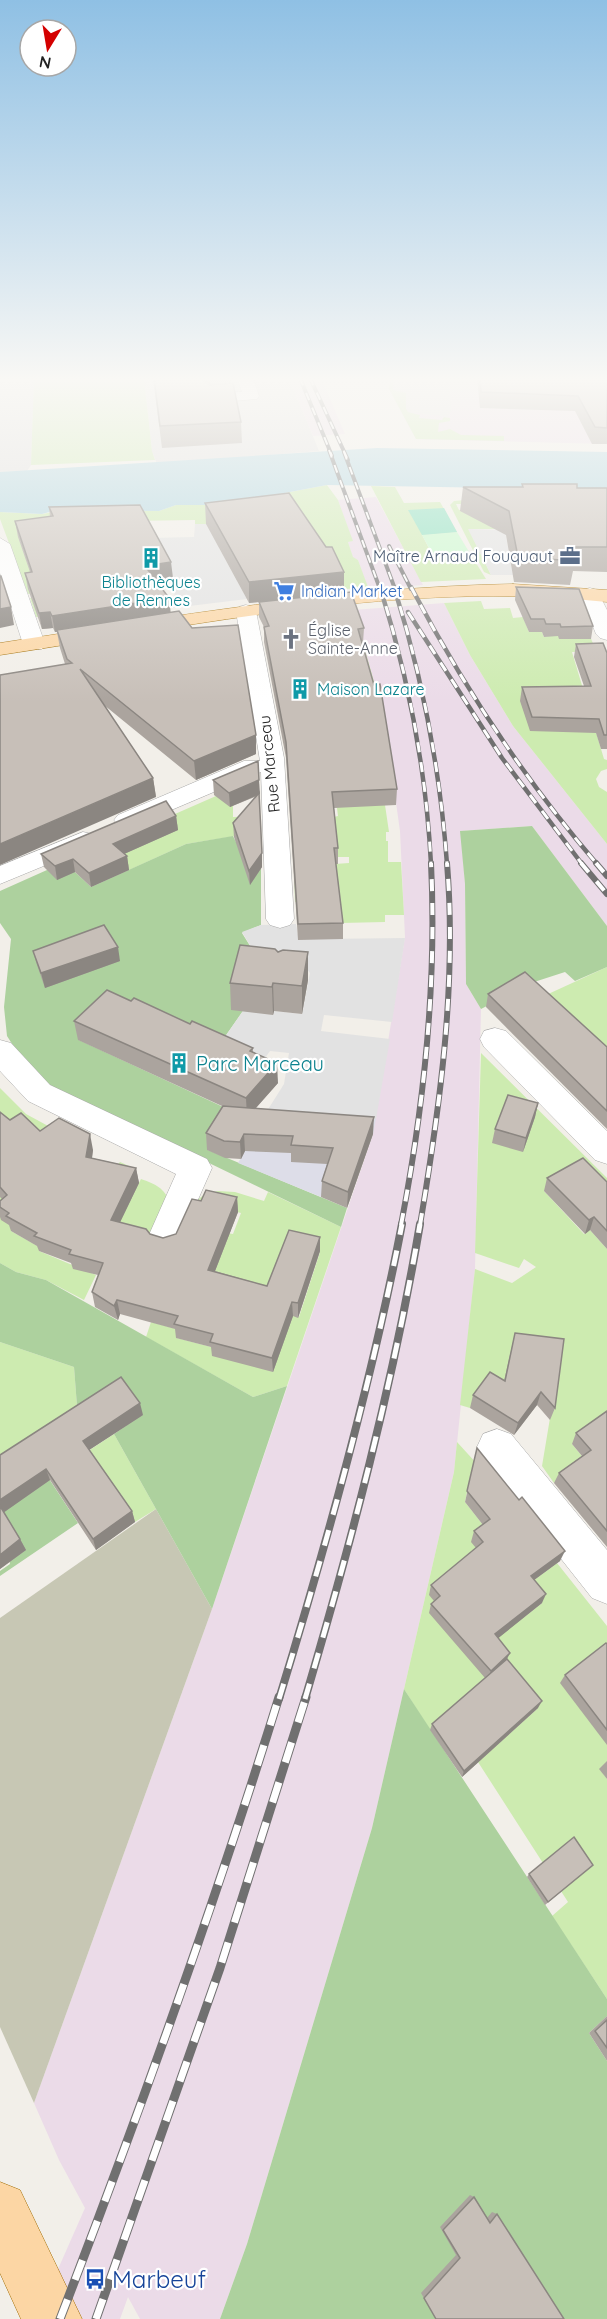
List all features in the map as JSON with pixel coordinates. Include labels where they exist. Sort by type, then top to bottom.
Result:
[{"type":"main road","points":[[0,649],[246,612],[432,593],[506,590],[599,595]]},
{"type":"main road","points":[[9,2230],[52,2319]]},
{"type":"street","points":[[0,544],[34,644]]},
{"type":"street","points":[[599,595],[607,634]]},
{"type":"street","name":"Rue Marceau","points":[[246,612],[272,758],[280,919]]},
{"type":"street","points":[[0,876],[272,758]]},
{"type":"street","points":[[495,1039],[607,1151]]},
{"type":"street","points":[[0,1051],[39,1093],[195,1168],[165,1237]]},
{"type":"street","points":[[497,1447],[607,1583]]},
{"type":"shaded area","points":[[376,497],[423,585],[368,589],[358,560],[353,558],[348,542],[352,541],[338,500]]},
{"type":"shaded area","points":[[195,524],[219,524],[219,548],[247,599],[173,608],[176,582],[151,538],[194,537]]},
{"type":"shaded area","points":[[468,529],[505,530],[513,575],[491,575]]},
{"type":"shaded area","points":[[444,603],[470,655],[513,726],[607,844],[607,926],[532,826],[461,831],[465,884],[466,984],[481,1009],[475,1269],[454,1472],[372,1828],[247,2244],[220,2319],[140,2319],[128,2297],[120,2319],[36,2319],[85,2208],[59,2160],[34,2103],[212,1609],[373,1134],[405,937],[400,831],[387,739],[379,700],[353,610]]},
{"type":"shaded area","points":[[296,924],[298,935],[320,939],[405,938],[392,1022],[324,1015],[321,1031],[390,1039],[376,1119],[267,1111],[284,1084],[289,1053],[270,1051],[265,1058],[222,1041],[245,1008],[273,1015],[274,1011],[302,1014],[310,973],[306,968],[260,962],[242,932],[261,925]]},
{"type":"shaded area","points":[[267,1111],[376,1119],[373,1134],[353,1131],[293,1153],[333,1165],[321,1197],[238,1163]]},
{"type":"shaded area","points":[[156,1509],[212,1609],[34,2103],[0,2027],[0,1618]]},
{"type":"green space","points":[[328,486],[338,500],[353,541],[348,542],[353,557],[358,560],[368,587],[336,590],[331,579],[337,578],[331,568],[326,568],[328,575],[308,577],[309,579],[275,580],[271,569],[264,570],[268,577],[237,581],[218,543],[230,543],[238,554],[310,546],[289,513],[231,521],[236,530],[218,532],[219,524],[195,524],[195,520],[66,522],[52,524],[87,608],[61,616],[36,617],[30,598],[46,596],[45,592],[28,594],[0,519],[0,512],[42,514],[70,509],[159,511],[176,505],[220,505]],"holes":[[[44,534],[51,554],[35,556],[33,552],[24,553],[19,537]]]},
{"type":"green space","points":[[371,486],[395,487],[404,503],[440,502],[457,532],[422,535],[433,556],[471,555],[486,579],[421,582]]},
{"type":"green space","points":[[454,501],[591,504],[456,504],[459,510],[502,511],[495,529],[469,529],[491,575],[484,572],[450,505]]},
{"type":"green space","points":[[444,508],[457,532],[422,535],[408,510]]},
{"type":"green space","points":[[457,532],[471,555],[434,557],[422,535]]},
{"type":"green space","points":[[481,601],[484,609],[510,608],[513,618],[523,617],[529,632],[542,632],[544,637],[586,626],[596,651],[572,652],[604,759],[607,760],[607,769],[601,771],[596,779],[599,787],[607,792],[607,844],[513,726],[470,655],[444,603]]},
{"type":"green space","points":[[363,643],[379,699],[394,791],[385,805],[389,832],[386,832],[386,841],[388,841],[388,862],[401,862],[404,915],[385,915],[385,922],[341,923],[339,901],[295,902],[294,875],[316,874],[321,865],[349,863],[349,857],[333,857],[329,818],[338,816],[337,808],[332,808],[354,644]]},
{"type":"green space","points":[[216,796],[233,799],[233,817],[260,816],[260,832],[186,844],[129,870],[102,846]]},
{"type":"green space","points":[[532,826],[607,926],[607,967],[575,981],[565,972],[531,983],[481,1009],[466,984],[465,884],[460,831]]},
{"type":"green space","points":[[233,836],[236,842],[261,841],[261,925],[242,933],[260,962],[245,1008],[222,1041],[79,1040],[247,1118],[208,1150],[347,1208],[341,1227],[50,1086],[25,1064],[7,1036],[4,1007],[11,939],[0,923],[0,891],[47,870],[75,872],[91,887],[186,844]]},
{"type":"green space","points":[[607,967],[607,1065],[533,1001]]},
{"type":"green space","points":[[481,1053],[607,1178],[607,1199],[544,1191],[584,1234],[590,1230],[607,1249],[607,1422],[572,1444],[586,1461],[554,1483],[542,1466],[551,1412],[504,1382],[487,1385],[470,1408],[460,1405],[475,1269],[512,1283],[536,1267],[524,1259],[519,1268],[475,1253]]},
{"type":"green space","points":[[0,1088],[26,1114],[63,1134],[0,1127]]},
{"type":"green space","points":[[120,1162],[129,1166],[115,1187],[133,1194],[141,1179],[159,1187],[170,1203],[149,1249],[102,1231],[74,1167],[103,1181]]},
{"type":"green space","points":[[0,1178],[14,1228],[11,1231],[41,1248],[39,1251],[96,1275],[84,1300],[46,1280],[16,1272],[0,1263]]},
{"type":"green space","points":[[218,1191],[235,1192],[264,1201],[268,1192],[341,1227],[287,1386],[253,1397],[146,1337],[151,1322],[180,1330],[177,1338],[215,1348],[281,1313],[299,1317],[320,1252],[265,1309],[210,1284],[227,1233],[233,1234],[241,1213],[229,1210],[203,1216],[196,1201],[205,1194]]},
{"type":"green space","points":[[0,1263],[16,1272],[46,1280],[253,1397],[287,1386],[212,1609],[114,1434],[143,1414],[78,1419],[74,1367],[0,1342]]},
{"type":"green space","points":[[0,1342],[74,1367],[78,1419],[0,1470]]},
{"type":"green space","points":[[114,1434],[156,1509],[135,1522],[79,1457]]},
{"type":"green space","points":[[457,1442],[478,1465],[472,1468],[465,1502],[487,1530],[480,1553],[518,1622],[542,1603],[526,1586],[557,1563],[607,1626],[607,1763],[600,1769],[607,1779],[607,1999],[552,1916],[568,1902],[478,1762],[538,1708],[438,1606],[487,1680],[430,1730],[404,1689],[454,1472]]},
{"type":"green space","points":[[30,1450],[78,1523],[0,1576],[0,1571],[10,1564],[3,1513]]},
{"type":"green space","points":[[404,1689],[607,1999],[607,2016],[589,2033],[607,2061],[607,2319],[220,2319],[247,2244],[372,1828]]},
{"type":"water","points":[[0,486],[320,486],[220,505],[176,505],[159,511],[57,510],[42,514],[0,512]]},
{"type":"water","points":[[395,486],[607,486],[607,490]]},
{"type":"building","points":[[463,487],[607,488],[607,547],[569,547],[575,561],[518,557],[509,511]]},
{"type":"building","points":[[289,493],[326,547],[332,547],[344,572],[249,582],[205,503]]},
{"type":"building","points":[[140,505],[171,562],[145,566],[169,598],[52,616],[50,612],[39,613],[25,573],[32,572],[15,521],[53,516],[49,507]]},
{"type":"building","points":[[0,576],[11,607],[0,609]]},
{"type":"building","points":[[516,587],[579,589],[593,626],[561,627],[560,624],[546,624],[544,619],[531,619]]},
{"type":"building","points":[[351,592],[364,628],[358,629],[374,685],[380,684],[397,789],[332,792],[338,848],[334,848],[343,923],[298,924],[286,742],[264,627],[269,626],[259,602]]},
{"type":"building","points":[[179,611],[192,628],[238,625],[256,735],[194,761],[80,669],[153,778],[0,844],[0,675],[72,663],[67,659],[57,630]]},
{"type":"building","points":[[603,643],[607,653],[607,735],[604,735],[599,719],[532,717],[522,687],[591,686],[576,644]]},
{"type":"building","points":[[258,761],[259,780],[229,793],[213,780]]},
{"type":"building","points":[[259,793],[262,853],[249,871],[233,823]]},
{"type":"building","points":[[166,801],[176,816],[113,844],[127,856],[89,873],[73,859],[55,866],[41,854]]},
{"type":"building","points":[[104,925],[118,947],[41,973],[33,951]]},
{"type":"building","points":[[240,945],[275,949],[278,952],[283,950],[308,952],[302,986],[273,983],[272,987],[230,983]]},
{"type":"building","points":[[525,972],[607,1047],[607,1111],[488,994]]},
{"type":"building","points":[[107,990],[131,1001],[134,998],[190,1024],[192,1021],[253,1048],[250,1051],[277,1063],[246,1098],[74,1021]]},
{"type":"building","points":[[508,1095],[538,1103],[526,1138],[495,1129]]},
{"type":"building","points":[[223,1106],[374,1117],[348,1192],[322,1181],[333,1148],[291,1145],[293,1136],[244,1134],[240,1142],[224,1141],[206,1133]]},
{"type":"building","points":[[0,1112],[10,1120],[21,1113],[40,1131],[59,1118],[90,1134],[86,1157],[136,1168],[111,1220],[146,1229],[150,1234],[163,1238],[176,1234],[192,1199],[201,1201],[206,1190],[237,1197],[208,1270],[267,1286],[289,1230],[320,1237],[298,1303],[292,1302],[272,1358],[210,1342],[213,1334],[174,1324],[178,1316],[117,1300],[114,1306],[92,1292],[103,1263],[69,1254],[71,1250],[34,1236],[37,1233],[6,1216],[9,1213],[0,1207],[0,1201],[7,1195],[0,1187]]},
{"type":"building","points":[[583,1158],[607,1182],[607,1231],[594,1217],[589,1220],[547,1178]]},
{"type":"building","points":[[515,1333],[564,1339],[555,1408],[541,1392],[518,1423],[473,1395],[490,1372],[505,1381]]},
{"type":"building","points":[[121,1377],[140,1403],[83,1441],[132,1511],[93,1539],[46,1469],[0,1500],[0,1455]]},
{"type":"building","points":[[607,1411],[607,1531],[559,1473],[591,1450],[576,1433]]},
{"type":"building","points":[[477,1448],[519,1500],[522,1497],[565,1551],[531,1576],[546,1594],[495,1634],[510,1653],[491,1671],[431,1604],[440,1596],[431,1585],[483,1542],[474,1531],[490,1519],[467,1491]]},
{"type":"building","points":[[0,1506],[20,1539],[0,1555]]},
{"type":"building","points":[[607,1644],[607,1730],[565,1675]]},
{"type":"building","points":[[507,1659],[542,1701],[464,1771],[432,1724]]},
{"type":"building","points":[[574,1837],[593,1865],[548,1902],[529,1874]]},
{"type":"building","points":[[607,2020],[607,2048],[595,2031]]},
{"type":"building","points":[[474,2197],[490,2223],[497,2214],[564,2319],[436,2319],[424,2298],[460,2258],[443,2230]]},
{"type":"railway","points":[[342,486],[380,589]]},
{"type":"railway","points":[[357,486],[395,589]]},
{"type":"railway","points":[[389,546],[411,589]]},
{"type":"railway","points":[[380,587],[408,690],[425,793],[431,864]]},
{"type":"railway","points":[[394,587],[414,656],[429,724],[440,794],[447,864]]},
{"type":"railway","points":[[411,587],[473,696],[496,731],[544,799],[597,864]]},
{"type":"railway","points":[[408,612],[502,758],[582,864]]},
{"type":"railway","points":[[401,1225],[416,1135],[427,1045],[432,954],[431,863]]},
{"type":"railway","points":[[420,1225],[445,1045],[450,954],[447,863]]},
{"type":"railway","points":[[581,863],[607,894]]},
{"type":"railway","points":[[596,863],[607,876]]},
{"type":"railway","points":[[279,1699],[347,1463],[402,1224]]},
{"type":"railway","points":[[305,1699],[370,1463],[397,1344],[420,1224]]},
{"type":"railway","points":[[60,2319],[175,2010],[279,1697]]},
{"type":"railway","points":[[96,2319],[220,1968],[306,1697]]},
{"type":"place","name":"Maître Arnaud Fouquaut","points":[[570,556]]},
{"type":"place","name":"Bibliothèques de Rennes","points":[[151,558]]},
{"type":"place","name":"Indian Market","points":[[284,591]]},
{"type":"place","name":"Église Sainte-Anne","points":[[291,639]]},
{"type":"place","name":"Maison Lazare","points":[[300,689]]},
{"type":"place","name":"Parc Marceau","points":[[179,1063]]},
{"type":"place","name":"Marbeuf","points":[[95,2279]]}]
